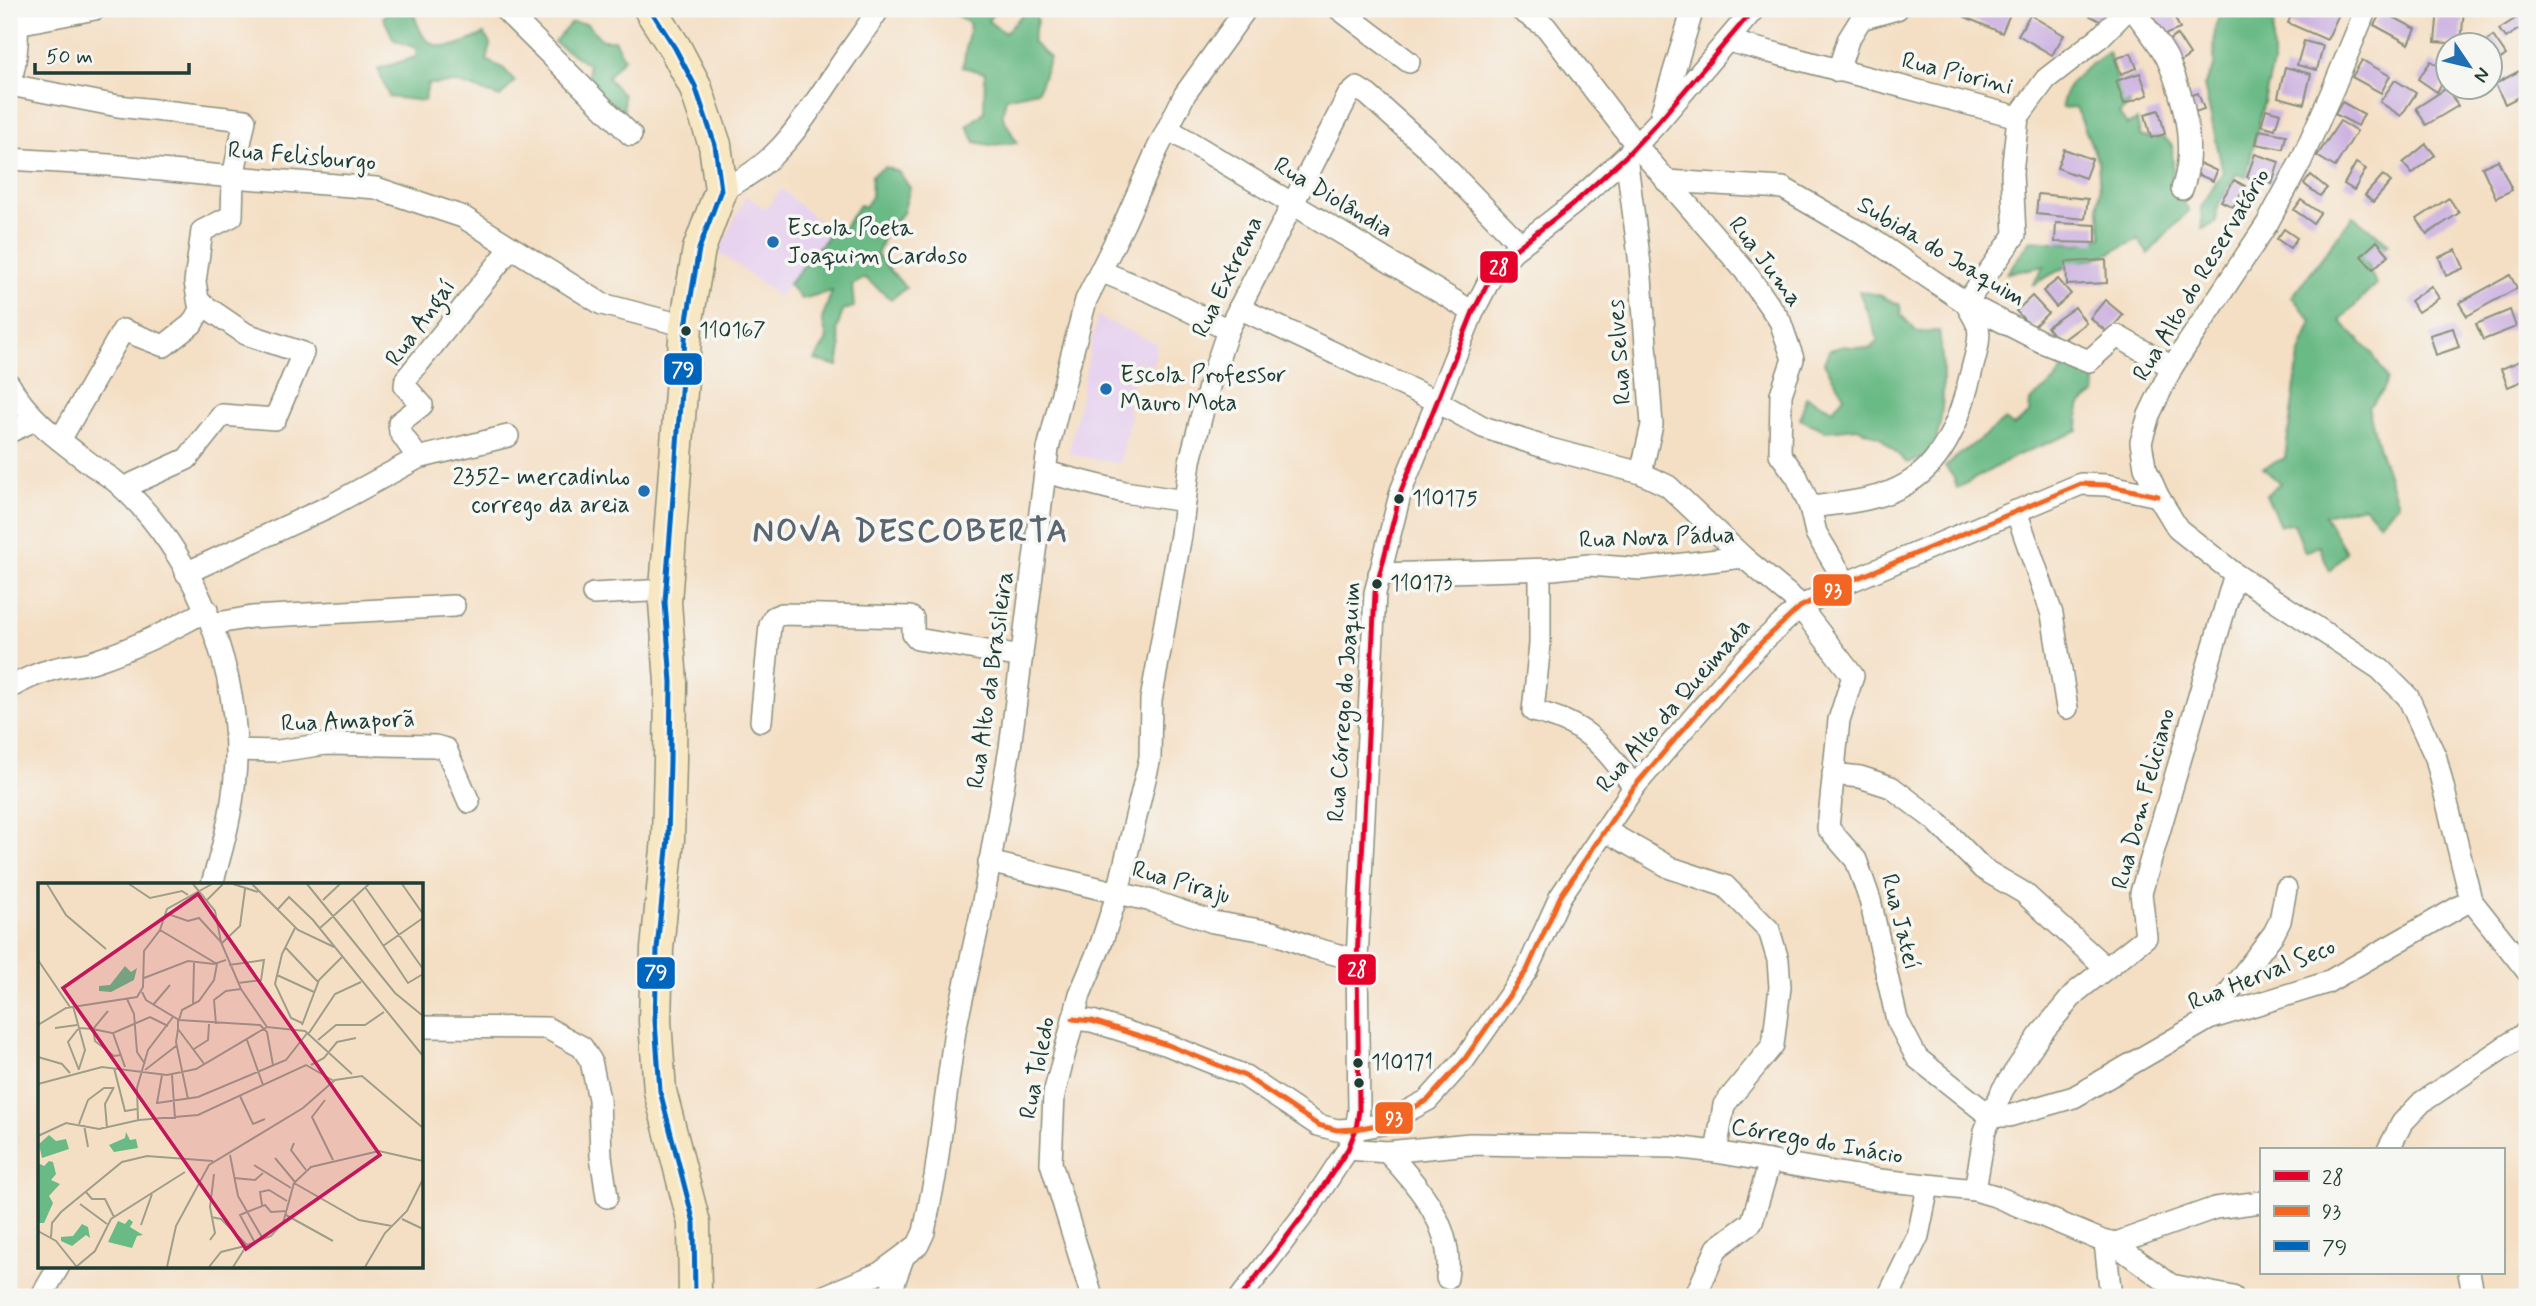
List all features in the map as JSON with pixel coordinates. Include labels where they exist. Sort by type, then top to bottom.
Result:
[{"type":"street","points":[[60,440],[123,330],[164,346],[192,324],[200,310],[195,282],[202,231],[232,216],[233,177],[245,120],[118,106],[9,87],[16,50],[17,14],[95,9]]},
{"type":"street","points":[[504,9],[631,135]]},
{"type":"street","points":[[650,9],[675,48],[702,105],[715,145],[721,190],[699,249],[686,326],[666,590],[671,682],[670,774],[668,839],[657,949],[655,1021],[660,1091],[694,1223],[695,1297]]},
{"type":"street","points":[[721,190],[745,180],[768,162],[808,114],[879,9]]},
{"type":"street","name":"Rua Alto da Brasileira","points":[[822,1297],[880,1273],[918,1245],[925,1232],[955,1030],[980,918],[1010,748],[1048,449],[1067,373],[1087,300],[1125,224],[1142,180],[1185,94],[1246,9]]},
{"type":"street","points":[[1339,9],[1409,62]]},
{"type":"street","name":"Rua Juma","points":[[1519,9],[1546,27],[1631,150],[1666,181],[1745,271],[1780,321],[1793,359],[1781,394],[1780,454],[1797,477],[1810,507],[1816,533],[1846,583]]},
{"type":"street","points":[[1658,122],[1693,9]]},
{"type":"street","name":"Rua Córrego do Joaquim","points":[[1241,1297],[1304,1215],[1348,1150],[1356,1129],[1359,1110],[1357,960],[1375,593],[1401,491],[1436,401],[1473,312],[1492,275],[1521,245],[1572,205],[1631,150],[1754,9]]},
{"type":"street","points":[[1838,71],[1848,40],[1861,19],[1897,9]]},
{"type":"street","points":[[2018,117],[2046,79],[2099,37],[2128,9]]},
{"type":"street","points":[[2133,9],[2166,57],[2184,112],[2189,143],[2188,173],[2182,189]]},
{"type":"street","name":"Rua Alto do Reservatório","points":[[2366,9],[2295,172],[2267,224],[2172,367],[2149,415],[2141,442],[2146,467],[2158,496],[2178,529],[2235,574],[2380,669],[2408,697],[2436,758],[2471,900],[2527,971]]},
{"type":"street","name":"Rua Piorini","points":[[1728,41],[2018,117],[2012,173],[2015,235],[1966,303]]},
{"type":"street","name":"Rua Extrema","points":[[1118,892],[1150,758],[1151,700],[1197,431],[1210,383],[1228,330],[1348,96],[1357,88],[1368,95],[1424,145],[1521,245]]},
{"type":"street","name":"Rua Diolândia","points":[[1168,129],[1473,312]]},
{"type":"street","name":"Rua Selves","points":[[1631,150],[1652,425],[1641,473]]},
{"type":"street","name":"Rua Felisburgo","points":[[9,159],[109,164],[376,188],[463,217],[602,304],[686,326]]},
{"type":"street","name":"Subida do Joaquim","points":[[1666,181],[1783,188],[1873,240],[1966,303],[2042,342],[2089,361],[2117,336],[2172,367]]},
{"type":"street","name":"Rua Angaí","points":[[418,458],[400,432],[399,423],[422,405],[405,386],[406,379],[511,248]]},
{"type":"street","points":[[1100,271],[1154,293],[1228,330]]},
{"type":"street","points":[[123,488],[187,459],[222,415],[275,419],[303,353],[246,334],[199,302]]},
{"type":"street","points":[[1810,507],[1869,499],[1909,483],[1940,452],[1961,413],[1975,357],[1979,328],[1966,303]]},
{"type":"street","points":[[1239,308],[1436,401],[1493,431],[1641,473],[1668,486],[1743,557]]},
{"type":"street","points":[[9,384],[35,420],[123,488],[153,521],[186,573],[209,617],[224,660],[231,696],[236,750],[229,813],[222,852],[212,883]]},
{"type":"street","points":[[9,432],[35,420]]},
{"type":"street","points":[[186,573],[330,506],[418,458],[508,436]]},
{"type":"street","points":[[1045,472],[1124,492],[1185,501]]},
{"type":"street","name":"Rua Alto da Queimada","points":[[1356,1129],[1381,1124],[1428,1100],[1464,1060],[1527,970],[1560,897],[1634,787],[1730,675],[1801,606],[1846,583],[2081,484],[2106,485],[2158,496]]},
{"type":"street","points":[[2016,511],[2052,614],[2067,708]]},
{"type":"street","name":"Rua Nova Pádua","points":[[1379,574],[1540,570],[1589,565],[1640,569],[1743,557],[1801,606]]},
{"type":"street","points":[[1540,570],[1540,645],[1533,711],[1576,725],[1605,748],[1634,787]]},
{"type":"street","name":"Rua Dom Feliciano","points":[[1975,1190],[1984,1131],[2003,1089],[2040,1035],[2076,992],[2146,937],[2141,893],[2235,574]]},
{"type":"street","points":[[593,594],[666,590]]},
{"type":"street","points":[[9,688],[29,677],[120,652],[209,617],[454,606]]},
{"type":"street","name":"Rua Jateí","points":[[1801,606],[1853,676],[1839,720],[1828,828],[1856,860],[1870,900],[1897,1020],[1917,1058],[1990,1116]]},
{"type":"street","points":[[761,721],[771,625],[774,617],[782,614],[910,617],[913,620],[913,635],[917,639],[1022,657]]},
{"type":"street","name":"Rua Amaporã","points":[[236,750],[278,751],[326,744],[436,746],[446,749],[468,802]]},
{"type":"street","points":[[1833,774],[1860,777],[1891,787],[1936,821],[1983,869],[2024,893],[2105,967]]},
{"type":"street","points":[[1604,830],[1671,868],[1725,886],[1769,930],[1778,960],[1780,987],[1773,1045],[1724,1105],[1716,1152]]},
{"type":"street","name":"Rua Piraju","points":[[989,862],[1118,892],[1213,922],[1272,932],[1313,948],[1357,960]]},
{"type":"street","points":[[2209,1019],[2274,933],[2280,921],[2286,889]]},
{"type":"street","name":"Rua Toledo","points":[[1092,1297],[1051,1163],[1054,1094],[1073,1019],[1118,892]]},
{"type":"street","name":"Rua Herval Seco","points":[[1990,1116],[2009,1116],[2074,1097],[2209,1019],[2326,983],[2471,900]]},
{"type":"street","points":[[1073,1019],[1092,1021],[1168,1045],[1245,1076],[1318,1125],[1337,1130],[1356,1129]]},
{"type":"street","points":[[424,1027],[547,1028],[582,1047],[591,1061],[599,1099],[601,1156],[607,1197]]},
{"type":"street","points":[[2389,1148],[2402,1123],[2422,1102],[2527,1032]]},
{"type":"street","name":"Córrego do Inácio","points":[[1348,1150],[1387,1152],[1470,1144],[1674,1147],[1928,1186],[1975,1190],[2109,1241],[2171,1285],[2233,1297]]},
{"type":"street","points":[[1387,1152],[1410,1176],[1434,1212],[1448,1244],[1450,1260],[1447,1278]]},
{"type":"street","points":[[1695,1297],[1717,1248],[1752,1222],[1770,1161]]},
{"type":"street","points":[[1888,1297],[1917,1236],[1928,1186]]},
{"type":"street","points":[[2111,1297],[2109,1241],[2116,1242],[2215,1209],[2260,1202]]},
{"type":"street","points":[[889,1297],[903,1258]]},
{"type":"street","points":[[41,1297],[58,1268]]},
{"type":"street","points":[[2469,1274],[2474,1297]]},
{"type":"shaded area","name":"Escola Poeta Joaquim Cardoso","points":[[781,189],[831,232],[779,297],[719,252],[746,196],[766,209]]},
{"type":"shaded area","name":"Escola Professor Mauro Mota","points":[[1097,316],[1157,344],[1153,365],[1135,361],[1127,412],[1131,413],[1120,464],[1069,454]]},
{"type":"green space","points":[[391,9],[411,9],[426,39],[440,46],[455,45],[484,34],[490,44],[487,61],[503,68],[515,81],[500,97],[459,83],[428,84],[424,101],[389,97],[378,69],[416,57],[416,48],[394,40],[383,17]]},
{"type":"green space","points":[[959,9],[996,9],[988,21],[1005,33],[1028,9],[1034,9],[1037,21],[1032,42],[1050,58],[1038,91],[1006,98],[1002,115],[1017,143],[990,145],[975,142],[967,126],[984,112],[985,73],[963,67],[970,24],[955,14]]},
{"type":"green space","points":[[2212,9],[2276,9],[2273,64],[2246,177],[2236,174],[2217,208],[2216,223],[2202,229],[2201,207],[2223,172],[2204,86],[2214,67],[2215,27],[2220,15]]},
{"type":"green space","points":[[571,23],[586,23],[602,40],[614,40],[624,58],[607,77],[623,95],[624,112],[588,86],[588,64],[554,42]]},
{"type":"green space","points":[[2109,52],[2116,81],[2130,104],[2119,114],[2127,125],[2137,120],[2140,136],[2164,138],[2172,145],[2173,170],[2170,186],[2189,210],[2148,254],[2138,239],[2106,255],[2067,266],[2032,285],[2045,266],[2007,273],[2031,240],[2079,244],[2102,237],[2098,203],[2098,161],[2076,107],[2062,108],[2063,98],[2072,82]]},
{"type":"green space","points":[[885,167],[899,172],[910,188],[903,213],[886,231],[877,255],[906,288],[891,299],[865,278],[852,285],[854,307],[843,310],[837,330],[841,347],[838,366],[815,360],[827,339],[822,319],[832,291],[801,299],[789,284],[831,232],[843,229],[859,205],[865,207],[871,198],[872,175]]},
{"type":"green space","points":[[2353,216],[2389,244],[2367,264],[2376,284],[2340,321],[2372,353],[2387,379],[2383,391],[2368,407],[2398,504],[2379,523],[2364,506],[2324,515],[2346,552],[2330,571],[2319,546],[2305,552],[2294,524],[2280,525],[2266,495],[2280,483],[2263,468],[2285,458],[2299,356],[2312,321],[2292,297]]},
{"type":"green space","points":[[1859,291],[1879,295],[1900,305],[1901,315],[1917,332],[1939,331],[1943,379],[1941,417],[1932,449],[1919,460],[1907,463],[1880,437],[1857,428],[1826,431],[1800,419],[1806,397],[1833,410],[1844,396],[1824,363],[1829,350],[1844,346],[1870,349],[1878,339]]},
{"type":"green space","points":[[2070,358],[2095,373],[2095,394],[2079,406],[2078,431],[2018,455],[1957,488],[1954,478],[1945,466],[2005,420],[2013,426],[2029,414],[2030,401],[2055,381]]},
{"type":"building","points":[[1969,9],[1999,9],[2010,14],[2002,33],[1965,17]]},
{"type":"building","points":[[2085,9],[2116,9],[2107,25],[2083,12]]},
{"type":"building","points":[[2159,9],[2171,9],[2180,29],[2159,37],[2149,13]]},
{"type":"building","points":[[2287,9],[2326,9],[2339,14],[2327,40],[2288,23],[2293,11]]},
{"type":"building","points":[[2438,9],[2464,9],[2462,32],[2436,32]]},
{"type":"building","points":[[2382,11],[2416,29],[2409,44],[2374,25]]},
{"type":"building","points":[[2526,12],[2527,24],[2505,38],[2504,32],[2499,29]]},
{"type":"building","points":[[2030,15],[2064,35],[2052,55],[2018,35]]},
{"type":"building","points":[[2177,35],[2190,55],[2176,65],[2163,44]]},
{"type":"building","points":[[2304,41],[2323,46],[2317,70],[2297,65]]},
{"type":"building","points":[[2131,53],[2137,68],[2121,74],[2115,59]]},
{"type":"building","points":[[2362,60],[2390,76],[2381,93],[2352,77]]},
{"type":"building","points":[[2431,61],[2434,63],[2434,90],[2418,79]]},
{"type":"building","points":[[2285,67],[2311,74],[2304,104],[2278,97]]},
{"type":"building","points":[[2519,71],[2527,86],[2527,93],[2505,104],[2504,79]]},
{"type":"building","points":[[2140,73],[2148,95],[2124,104],[2116,81]]},
{"type":"building","points":[[2395,80],[2416,93],[2401,116],[2380,102]]},
{"type":"building","points":[[2198,93],[2204,109],[2192,113],[2187,97]]},
{"type":"building","points":[[2434,96],[2434,102],[2456,102],[2458,106],[2426,125],[2416,108]]},
{"type":"building","points":[[2342,102],[2364,114],[2358,126],[2335,114]]},
{"type":"building","points":[[2266,109],[2280,113],[2275,129],[2261,125]]},
{"type":"building","points":[[2159,110],[2165,134],[2151,138],[2145,114]]},
{"type":"building","points":[[2340,121],[2357,131],[2335,167],[2317,156]]},
{"type":"building","points":[[2259,130],[2286,135],[2283,149],[2256,144]]},
{"type":"building","points":[[2426,144],[2435,155],[2412,174],[2403,163]]},
{"type":"building","points":[[2064,149],[2092,159],[2085,178],[2057,168]]},
{"type":"building","points":[[2255,154],[2279,162],[2272,184],[2247,177]]},
{"type":"building","points":[[2498,160],[2512,190],[2496,198],[2482,167]]},
{"type":"building","points":[[2197,162],[2217,171],[2213,181],[2192,172]]},
{"type":"building","points":[[2356,163],[2366,169],[2354,190],[2344,184]]},
{"type":"building","points":[[2311,175],[2327,188],[2320,196],[2304,184]]},
{"type":"building","points":[[2383,175],[2391,182],[2373,202],[2365,195]]},
{"type":"building","points":[[2234,180],[2245,186],[2233,207],[2221,201]]},
{"type":"building","points":[[2038,194],[2088,199],[2085,219],[2036,214]]},
{"type":"building","points":[[2449,198],[2459,213],[2427,234],[2417,219]]},
{"type":"building","points":[[2301,200],[2320,213],[2313,223],[2294,210]]},
{"type":"building","points":[[2056,223],[2096,225],[2096,243],[2055,242]]},
{"type":"building","points":[[2284,229],[2297,238],[2290,248],[2277,239]]},
{"type":"building","points":[[2377,241],[2389,255],[2373,269],[2361,256]]},
{"type":"building","points":[[2456,250],[2464,268],[2446,276],[2439,257]]},
{"type":"building","points":[[2106,260],[2107,283],[2067,285],[2066,262]]},
{"type":"building","points":[[2510,275],[2517,288],[2467,316],[2459,303]]},
{"type":"building","points":[[2058,279],[2071,294],[2056,307],[2043,291]]},
{"type":"building","points":[[2431,286],[2439,298],[2418,312],[2410,301]]},
{"type":"building","points":[[2032,296],[2048,313],[2032,328],[2016,311]]},
{"type":"building","points":[[2105,300],[2123,315],[2108,333],[2090,318]]},
{"type":"building","points":[[2075,307],[2086,323],[2059,343],[2047,327]]},
{"type":"building","points":[[2510,310],[2516,327],[2483,340],[2476,324]]},
{"type":"building","points":[[2453,328],[2459,347],[2436,355],[2430,335]]},
{"type":"building","points":[[2527,358],[2527,379],[2508,387],[2501,369]]},
{"type":"transit line","name":"79","points":[[650,9],[695,86],[715,145],[721,190],[699,249],[686,326],[665,602],[671,682],[670,761],[668,839],[657,949],[655,1021],[660,1091],[694,1223],[695,1297]]},
{"type":"transit line","name":"28","points":[[1241,1297],[1311,1205],[1348,1149],[1356,1129],[1359,1110],[1357,960],[1375,593],[1401,491],[1473,312],[1492,275],[1513,251],[1572,205],[1626,156],[1754,9]]},
{"type":"transit line","name":"93","points":[[1073,1019],[1092,1021],[1168,1045],[1245,1076],[1318,1125],[1337,1130],[1382,1124],[1428,1100],[1464,1060],[1527,970],[1560,897],[1634,787],[1730,675],[1800,607],[1846,583],[2081,484],[2106,485],[2158,496]]},
{"type":"place","name":"Escola Poeta Joaquim Cardoso","points":[[773,242]]},
{"type":"place","name":"110167","points":[[686,331]]},
{"type":"place","name":"Escola Professor Mauro Mota","points":[[1106,389]]},
{"type":"place","name":"2352- mercadinho corrego da areia","points":[[644,491]]},
{"type":"place","name":"110175","points":[[1399,499]]},
{"type":"place","name":"110173","points":[[1377,584]]},
{"type":"place","name":"110171","points":[[1358,1063]]},
{"type":"district","name":"NOVA DESCOBERTA","points":[[911,532]]}]
